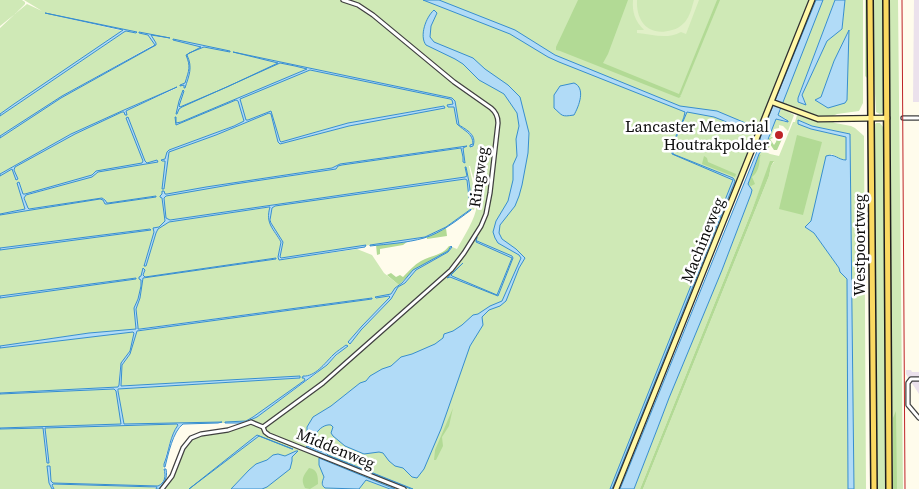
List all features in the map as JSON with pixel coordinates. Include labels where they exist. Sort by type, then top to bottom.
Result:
[{"type":"main road","name":"Westpoortweg","points":[[870,0],[874,489]]},
{"type":"main road","name":"Westpoortweg","points":[[886,0],[890,489]]},
{"type":"street","name":"Ringweg","points":[[262,427],[323,384],[451,270],[471,242],[487,212],[498,123],[496,113],[454,82],[373,15],[358,5],[343,0]]},
{"type":"street","name":"Machineweg","points":[[616,489],[768,108],[773,103],[774,94],[812,0]]},
{"type":"street","points":[[773,103],[818,118],[887,118]]},
{"type":"street","points":[[903,118],[918,118]]},
{"type":"street","points":[[919,379],[910,379],[908,383],[908,406],[919,418]]},
{"type":"street","points":[[162,489],[172,476],[183,448],[191,438],[201,434],[228,430],[251,422],[262,427]]},
{"type":"street","name":"Middenweg","points":[[262,427],[268,434],[404,489]]},
{"type":"shaded area","points":[[914,0],[919,0],[919,102],[913,102]]},
{"type":"shaded area","points":[[906,370],[919,372],[919,394],[906,374]]},
{"type":"green space","points":[[0,0],[22,0],[25,2],[15,14],[0,26]]},
{"type":"green space","points":[[24,0],[810,0],[614,489],[407,489],[269,434],[262,425],[250,420],[257,417],[316,374],[346,345],[316,372],[303,376],[305,380],[246,421],[124,424],[118,391],[120,388],[300,378],[121,386],[122,365],[130,354],[138,331],[372,299],[138,329],[136,309],[143,278],[276,258],[145,277],[143,276],[145,270],[143,269],[139,277],[141,286],[134,308],[136,330],[89,333],[0,346],[0,298],[136,278],[0,296],[0,250],[151,230],[0,248],[0,215],[100,199],[107,204],[156,197],[108,203],[102,198],[28,209],[24,196],[91,177],[98,172],[158,162],[157,160],[147,163],[145,161],[127,117],[143,161],[142,164],[97,171],[92,175],[25,194],[23,194],[18,183],[25,209],[0,214],[0,176],[12,169],[17,180],[15,167],[75,134],[122,112],[126,115],[126,111],[177,88],[71,134],[0,174],[0,138],[24,122],[0,136],[0,116],[124,32],[137,32],[49,14],[123,31],[0,114],[0,28],[27,4],[42,11]],"holes":[[[139,32],[170,39],[150,35],[156,45],[61,98],[26,120],[62,96],[155,44],[148,35]],[[233,52],[452,98],[455,101],[459,125],[472,136],[474,142],[473,146],[470,147],[473,144],[470,135],[457,124],[454,107],[448,106],[453,103],[450,99],[310,70],[239,99],[246,120],[271,111],[281,142],[348,123],[445,107],[349,126],[280,144],[271,114],[269,113],[169,152],[163,189],[165,161],[161,160],[166,159],[169,150],[244,122],[237,100],[217,107],[307,69],[280,63],[182,106],[279,63]],[[467,146],[463,148],[464,163],[462,148],[342,165],[336,169],[164,196],[166,218],[170,220],[465,177],[467,176],[466,167],[472,206],[470,206],[467,180],[465,179],[273,206],[270,217],[274,229],[283,242],[281,258],[425,237],[446,227],[471,209],[474,210],[476,202],[470,166],[476,190],[477,205],[472,222],[457,249],[452,247],[448,252],[416,270],[405,283],[398,287],[391,299],[350,344],[348,342],[390,298],[389,296],[376,297],[390,295],[399,285],[384,273],[372,255],[357,249],[279,260],[281,242],[270,222],[269,213],[270,207],[169,222],[158,229],[146,266],[144,265],[154,228],[159,227],[165,221],[162,198],[160,196],[163,191],[167,194],[332,168],[340,164]]]},
{"type":"green space","points":[[578,0],[628,0],[603,63],[679,94],[717,0],[720,0],[679,98],[556,50]]},
{"type":"green space","points":[[633,0],[637,0],[639,15],[646,26],[664,32],[676,29],[687,20],[694,0],[699,0],[686,34],[681,32],[670,36],[659,36],[637,33],[637,30],[644,30],[635,16]]},
{"type":"green space","points":[[813,0],[835,0],[798,98],[806,104],[802,95],[827,41],[842,29],[845,0],[863,0],[863,103],[859,111],[833,116],[816,116],[774,99]],"holes":[[[848,32],[847,100],[815,100],[821,97],[834,61]]]},
{"type":"green space","points":[[865,0],[868,0],[867,78],[865,76]]},
{"type":"green space","points":[[872,0],[884,0],[885,104],[883,113],[880,114],[876,112],[872,56]]},
{"type":"green space","points":[[888,0],[898,0],[903,489],[893,489]]},
{"type":"green space","points":[[782,108],[794,115],[788,131],[779,125],[779,128],[774,129],[769,138],[776,119],[785,122],[786,119],[778,115]]},
{"type":"green space","points":[[798,114],[815,120],[829,120],[851,126],[864,136],[866,489],[854,489],[850,134],[812,126],[801,121],[811,129],[846,137],[846,160],[831,154],[811,221],[805,227],[814,233],[840,272],[847,279],[848,489],[643,489],[769,176],[774,162],[771,161],[640,489],[634,489],[751,194],[748,184],[761,155],[759,154],[762,150],[779,156]]},
{"type":"green space","points":[[876,123],[880,123],[883,127],[887,489],[876,489],[873,127]]},
{"type":"green space","points":[[797,135],[822,142],[803,215],[779,209]]},
{"type":"green space","points":[[772,137],[770,139],[774,145],[777,138],[782,139],[777,150],[774,150],[770,144],[768,152],[762,150],[769,138]]},
{"type":"green space","points":[[759,154],[761,155],[759,167],[752,177],[755,184],[751,186],[748,184]]},
{"type":"green space","points":[[704,156],[708,162],[736,174],[735,177],[702,164]]},
{"type":"green space","points":[[770,161],[774,161],[769,176],[643,489],[640,489],[752,210]]},
{"type":"green space","points":[[446,228],[447,236],[427,239],[427,237]]},
{"type":"green space","points":[[407,242],[403,245],[380,249],[380,254],[377,255],[376,245]]},
{"type":"green space","points":[[451,246],[448,251],[414,270],[399,285],[387,275],[391,273],[396,277],[400,275],[403,277],[418,263],[440,253]]},
{"type":"green space","points":[[133,331],[130,351],[120,366],[118,387],[0,393],[0,348]]},
{"type":"green space","points":[[116,390],[122,423],[120,425],[0,428],[0,394]]},
{"type":"green space","points":[[453,408],[449,426],[442,437],[443,446],[436,460],[434,460],[435,450]]},
{"type":"green space","points":[[896,411],[897,489],[893,489],[893,418]]},
{"type":"green space","points":[[251,424],[259,426],[264,434],[400,489],[164,489],[174,475],[184,449],[191,440],[199,436]]},
{"type":"green space","points":[[178,425],[171,438],[166,455],[164,479],[159,486],[53,483],[51,481],[50,466],[48,466],[49,483],[52,489],[0,489],[0,429],[43,428],[47,463],[49,463],[45,428]]},
{"type":"green space","points":[[309,468],[316,472],[318,479],[318,484],[310,489],[305,488],[303,482],[304,475]]},
{"type":"green space","points":[[52,484],[141,486],[157,488],[54,489]]},
{"type":"water","points":[[423,0],[439,0],[515,30],[555,55],[680,106],[717,111],[755,127],[754,132],[752,132],[714,117],[687,112],[673,145],[673,154],[733,178],[735,181],[612,489],[610,489],[733,180],[672,154],[673,143],[685,112],[559,62],[510,34]]},
{"type":"water","points":[[816,0],[823,0],[778,115],[788,122],[776,119],[767,142],[759,154],[748,184],[752,190],[751,194],[634,489],[620,489],[758,149],[761,135]]},
{"type":"water","points":[[835,0],[845,0],[842,29],[827,41],[802,95],[806,105],[798,102],[798,98]]},
{"type":"water","points":[[434,10],[437,13],[431,26],[430,37],[434,42],[473,58],[508,85],[520,97],[529,133],[528,153],[519,196],[515,206],[500,225],[499,233],[502,239],[525,258],[506,301],[500,306],[489,310],[482,317],[483,325],[470,346],[441,429],[424,469],[417,478],[412,477],[403,468],[395,466],[383,453],[364,454],[345,446],[331,433],[333,427],[331,425],[323,427],[316,434],[328,455],[413,489],[411,489],[306,447],[322,451],[313,435],[310,435],[302,442],[307,435],[307,427],[313,417],[331,406],[360,383],[366,381],[370,376],[382,369],[391,366],[401,357],[435,344],[443,338],[444,334],[453,331],[473,315],[502,301],[521,258],[498,243],[493,232],[496,221],[508,201],[513,180],[513,165],[517,156],[516,139],[519,126],[517,113],[504,94],[479,80],[463,64],[426,45],[423,37],[424,27],[428,17]]},
{"type":"water","points":[[45,13],[137,32],[124,32],[0,116],[0,114],[14,104],[123,30]]},
{"type":"water","points":[[849,30],[847,100],[845,103],[828,108],[815,100],[821,97],[834,61]]},
{"type":"water","points":[[139,32],[170,38],[151,35],[156,45],[61,98],[0,138],[0,136],[62,96],[155,45],[148,35]]},
{"type":"water","points":[[173,39],[230,52],[204,47],[192,52],[201,47]]},
{"type":"water","points":[[233,52],[452,98],[455,101],[459,125],[468,131],[474,139],[473,146],[470,147],[473,144],[473,140],[470,135],[457,124],[454,107],[448,107],[447,105],[453,104],[450,99],[310,70],[240,99],[246,120],[271,111],[281,142],[348,123],[444,106],[445,108],[349,126],[280,144],[271,114],[269,113],[169,152],[164,189],[162,189],[165,161],[161,160],[165,159],[169,150],[244,121],[238,101],[236,100],[176,125],[175,117],[176,123],[181,122],[307,69],[280,63],[236,83],[278,63]]},
{"type":"water","points":[[186,55],[187,55],[190,64],[190,72],[184,88],[184,85],[180,85],[185,83],[188,75],[189,63]]},
{"type":"water","points":[[574,83],[578,85],[581,93],[578,107],[574,115],[562,115],[554,108],[554,95],[560,86]]},
{"type":"water","points":[[177,87],[126,111],[127,115],[122,112],[75,134],[15,167],[14,170],[18,179],[16,180],[12,169],[0,176],[0,174],[71,134]]},
{"type":"water","points":[[183,90],[180,107],[218,91],[182,107],[176,114]]},
{"type":"water","points":[[128,117],[145,161],[147,163],[157,160],[158,162],[98,172],[92,177],[26,195],[24,198],[29,209],[102,198],[108,203],[156,197],[107,204],[100,199],[0,215],[25,209],[17,183],[19,182],[23,194],[25,194],[92,175],[96,171],[142,163],[143,161],[126,118]]},
{"type":"water","points":[[798,120],[812,126],[850,134],[854,489],[848,489],[847,279],[840,272],[814,233],[805,227],[811,221],[826,156],[832,155],[846,160],[846,137],[811,129],[798,124]]},
{"type":"water","points":[[467,146],[463,148],[465,163],[463,162],[461,148],[342,165],[336,169],[235,184],[166,196],[164,198],[166,218],[170,220],[465,177],[467,176],[466,167],[472,206],[470,207],[467,180],[465,179],[275,206],[272,208],[270,220],[283,242],[281,258],[366,245],[365,247],[279,260],[281,242],[269,222],[269,207],[169,222],[158,229],[146,266],[144,266],[154,232],[153,228],[159,227],[165,221],[162,198],[160,197],[162,191],[167,194],[332,168],[340,164]]},
{"type":"water","points":[[471,209],[448,226],[430,236],[411,241],[370,246],[425,237],[446,227]]},
{"type":"water","points":[[151,230],[0,250],[0,248]]},
{"type":"water","points":[[476,241],[513,258],[498,296],[450,277],[447,278],[463,263],[452,276],[497,295],[512,258]]},
{"type":"water","points":[[451,246],[448,252],[416,270],[405,283],[398,287],[391,299],[350,344],[348,342],[390,297],[375,297],[391,294],[413,270],[448,251]]},
{"type":"water","points":[[276,258],[143,278],[136,309],[138,329],[372,298],[137,331],[130,354],[122,365],[121,386],[300,376],[300,378],[118,389],[124,424],[222,422],[183,424],[179,427],[169,450],[165,467],[164,464],[177,424],[45,428],[49,463],[47,463],[43,428],[0,429],[121,424],[116,391],[114,389],[0,393],[118,387],[121,363],[130,351],[134,333],[0,348],[0,346],[89,333],[136,329],[134,308],[141,286],[139,277],[143,268],[145,270],[143,275],[145,277]]},
{"type":"water","points":[[136,279],[0,298],[0,296]]},
{"type":"water","points":[[346,345],[348,346],[327,365],[257,417],[244,423],[225,423],[246,421],[253,417],[305,380],[302,378],[303,376],[316,372]]},
{"type":"water","points":[[257,435],[293,449],[259,436],[189,489]]},
{"type":"water","points":[[298,451],[292,457],[290,469],[267,487],[262,489],[231,489],[256,464],[267,460],[273,455],[285,456]]},
{"type":"water","points":[[319,458],[395,489],[366,480],[359,489],[325,488],[322,485],[324,477],[319,465]]},
{"type":"water","points":[[47,466],[50,466],[51,481],[53,483],[158,486],[164,479],[164,469],[166,469],[166,475],[165,480],[159,489],[156,489],[157,487],[53,484],[54,489],[52,489],[49,483]]},
{"type":"railway","points":[[902,0],[905,489]]},
{"type":"place","name":"Lancaster Memorial Houtrakpolder","points":[[779,135]]}]
